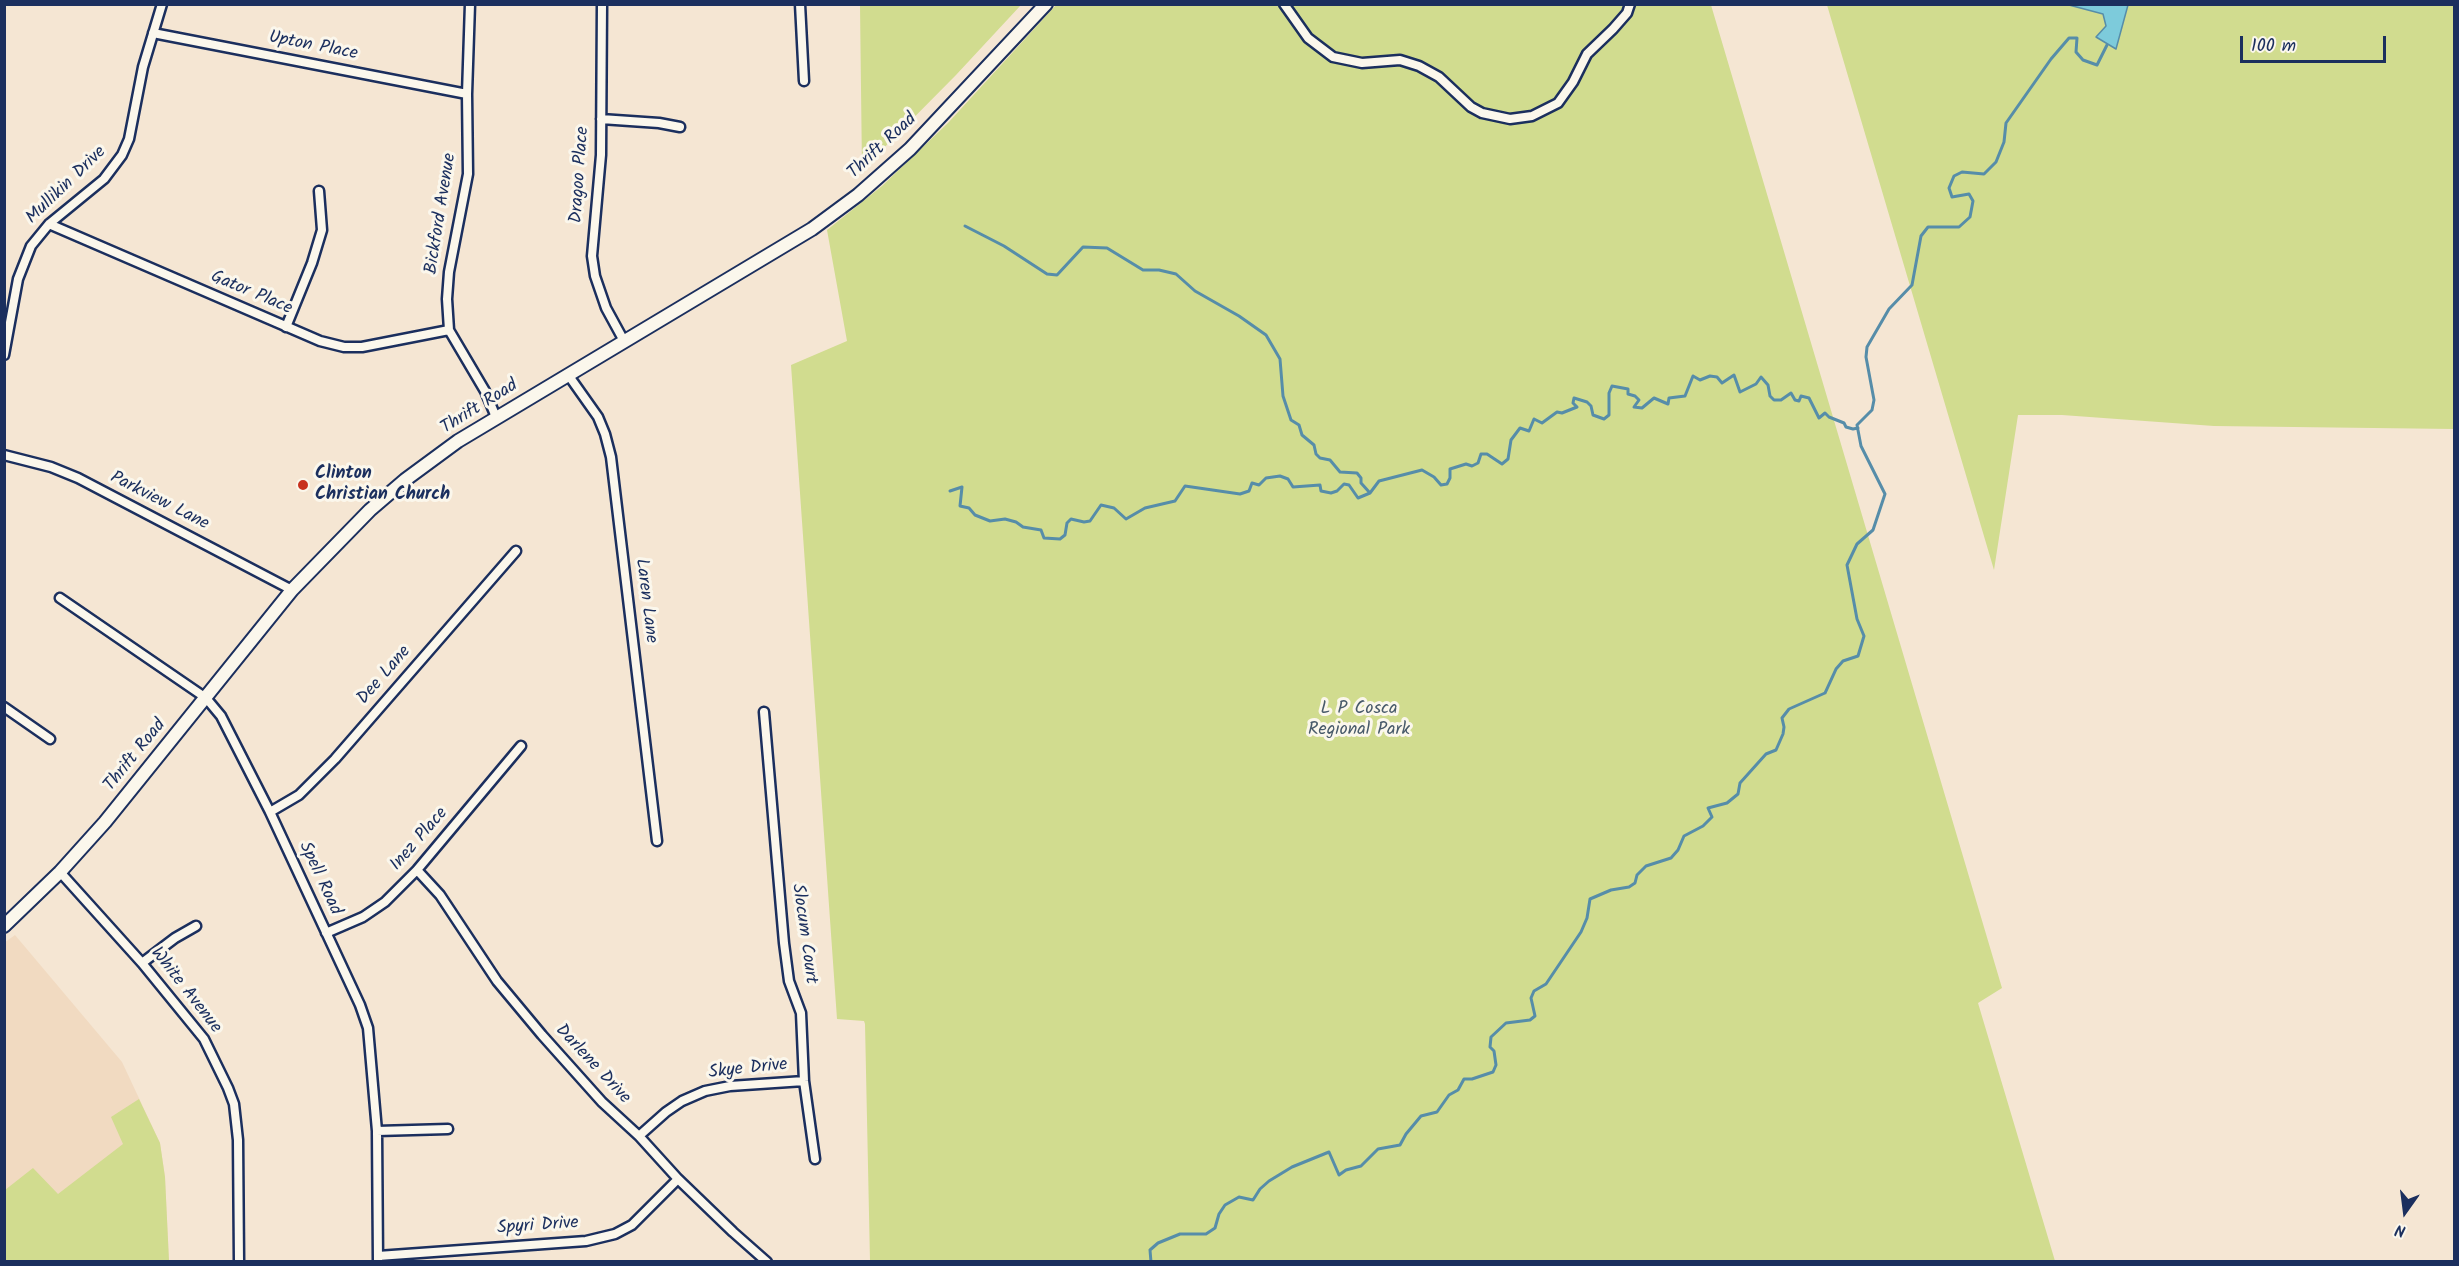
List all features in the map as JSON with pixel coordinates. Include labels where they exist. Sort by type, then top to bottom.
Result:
[{"type":"street","name":"Mullikin Drive","points":[[4,356],[18,279],[31,246],[49,224],[104,179],[122,155],[129,139],[143,67],[162,4]]},
{"type":"street","name":"Bickford Avenue","points":[[470,4],[467,94],[468,174],[447,285],[449,330],[485,391],[496,417]]},
{"type":"street","name":"Dragoo Place","points":[[602,4],[601,154],[592,256],[595,276],[603,301],[624,342]]},
{"type":"street","points":[[800,4],[804,81]]},
{"type":"street","name":"Thrift Road","points":[[4,926],[60,872],[134,789],[292,590],[370,510],[437,456],[496,417],[569,376],[812,229],[858,195],[910,149],[1046,4]]},
{"type":"street","points":[[1284,4],[1308,38],[1333,57],[1362,63],[1400,60],[1419,66],[1439,77],[1471,108],[1482,113],[1510,119],[1532,116],[1558,103],[1573,82],[1587,54],[1627,13],[1630,4]]},
{"type":"street","name":"Upton Place","points":[[153,33],[467,94]]},
{"type":"street","points":[[601,118],[659,123],[680,128]]},
{"type":"street","points":[[286,327],[312,263],[322,230],[319,191]]},
{"type":"street","name":"Gator Place","points":[[49,224],[320,341],[354,347],[388,344],[449,330]]},
{"type":"street","name":"Laren Lane","points":[[569,376],[598,417],[611,457],[657,841]]},
{"type":"street","name":"Parkview Lane","points":[[4,455],[51,467],[78,478],[292,590]]},
{"type":"street","name":"Dee Lane","points":[[270,812],[298,795],[335,759],[516,551]]},
{"type":"street","name":"Spell Road","points":[[60,598],[206,698],[221,716],[270,812],[360,1005],[368,1028],[377,1131],[378,1259]]},
{"type":"street","points":[[4,707],[50,739]]},
{"type":"street","name":"Slocum Court","points":[[764,712],[784,942],[789,981],[801,1013],[804,1081],[815,1159]]},
{"type":"street","name":"Inez Place","points":[[326,933],[376,909],[417,870],[521,746]]},
{"type":"street","name":"Darlene Drive","points":[[417,870],[440,896],[497,981],[602,1102],[639,1136],[678,1179],[767,1262]]},
{"type":"street","name":"White Avenue","points":[[60,872],[142,963],[204,1039],[234,1104],[238,1140],[239,1262]]},
{"type":"street","points":[[142,963],[175,938],[196,926]]},
{"type":"street","name":"Skye Drive","points":[[639,1136],[682,1101],[705,1091],[730,1086],[804,1081]]},
{"type":"street","points":[[377,1131],[448,1129]]},
{"type":"street","name":"Spyri Drive","points":[[378,1259],[604,1237],[632,1226],[678,1179]]},
{"type":"shaded area","points":[[15,935],[122,1062],[160,1143],[165,1177],[169,1261],[5,1262],[4,943]]},
{"type":"green space","points":[[860,5],[1021,5],[862,170]]},
{"type":"green space","name":"L P Cosca Regional Park","points":[[1056,5],[1711,5],[2002,988],[1978,1003],[2055,1261],[870,1261],[865,1024],[864,1021],[837,1019],[791,365],[847,341],[827,230],[882,186],[948,123]]},
{"type":"green space","points":[[1827,5],[2454,5],[2454,429],[2214,426],[2062,415],[2018,415],[1994,570]]},
{"type":"green space","points":[[139,1099],[160,1143],[165,1177],[169,1261],[5,1261],[5,1190],[33,1168],[58,1194],[123,1144],[111,1117]]},
{"type":"water","points":[[2069,5],[2128,5],[2116,49],[2096,37],[2106,26],[2103,14]]},
{"type":"waterway","points":[[1151,1262],[1150,1250],[1158,1243],[1180,1234],[1206,1234],[1215,1228],[1219,1214],[1225,1205],[1239,1197],[1253,1200],[1269,1181],[1292,1167],[1329,1152],[1339,1175],[1346,1170],[1361,1166],[1378,1149],[1400,1145],[1421,1116],[1437,1112],[1449,1095],[1458,1090],[1464,1079],[1472,1079],[1493,1072],[1496,1065],[1494,1051],[1490,1047],[1491,1037],[1506,1023],[1530,1020],[1535,1016],[1531,998],[1534,991],[1546,984],[1581,932],[1587,918],[1590,899],[1611,890],[1629,887],[1635,883],[1637,875],[1646,866],[1671,858],[1678,850],[1684,836],[1703,826],[1712,817],[1708,808],[1727,803],[1738,794],[1740,783],[1766,754],[1776,750],[1783,734],[1782,718],[1789,709],[1825,693],[1836,669],[1843,661],[1858,656],[1864,636],[1857,619],[1847,565],[1857,544],[1873,530],[1885,494],[1861,446],[1857,425],[1872,410],[1874,400],[1866,357],[1867,347],[1889,309],[1912,285],[1921,236],[1928,227],[1959,227],[1970,217],[1973,201],[1969,194],[1952,197],[1949,188],[1954,176],[1962,172],[1984,174],[1996,162],[2004,142],[2006,123],[2051,59],[2069,38],[2077,38],[2076,52],[2083,60],[2097,65],[2107,45]]},
{"type":"waterway","points":[[965,226],[1004,246],[1047,274],[1057,275],[1083,247],[1107,248],[1143,270],[1159,270],[1176,274],[1195,291],[1239,316],[1266,335],[1280,359],[1283,396],[1291,420],[1299,425],[1302,435],[1314,445],[1316,454],[1320,458],[1330,460],[1340,472],[1357,473],[1361,478],[1361,483],[1370,493]]},
{"type":"waterway","points":[[950,491],[962,487],[960,506],[969,508],[975,515],[990,521],[1005,519],[1016,522],[1023,527],[1041,530],[1044,538],[1060,539],[1065,535],[1067,523],[1071,519],[1090,521],[1101,505],[1114,508],[1126,519],[1145,508],[1175,501],[1185,486],[1240,494],[1249,491],[1252,483],[1259,485],[1266,478],[1280,476],[1288,479],[1293,487],[1320,485],[1321,491],[1331,493],[1344,484],[1349,485],[1358,498],[1370,493],[1379,481],[1422,470],[1434,477],[1441,485],[1447,484],[1450,469],[1466,464],[1472,466],[1478,463],[1481,454],[1487,454],[1502,464],[1508,459],[1511,440],[1520,428],[1529,431],[1534,419],[1542,423],[1557,412],[1562,413],[1577,407],[1573,403],[1574,398],[1587,402],[1591,406],[1593,415],[1604,419],[1609,415],[1609,393],[1612,386],[1628,389],[1628,394],[1639,400],[1634,407],[1642,408],[1654,398],[1668,404],[1669,398],[1685,396],[1693,376],[1700,380],[1710,376],[1717,377],[1722,383],[1734,375],[1740,392],[1756,384],[1761,377],[1768,385],[1770,396],[1774,400],[1781,400],[1791,393],[1795,400],[1799,401],[1801,396],[1809,398],[1819,418],[1825,413],[1844,423],[1846,427],[1858,428]]},
{"type":"place","name":"Clinton Christian Church","points":[[303,485]]}]
